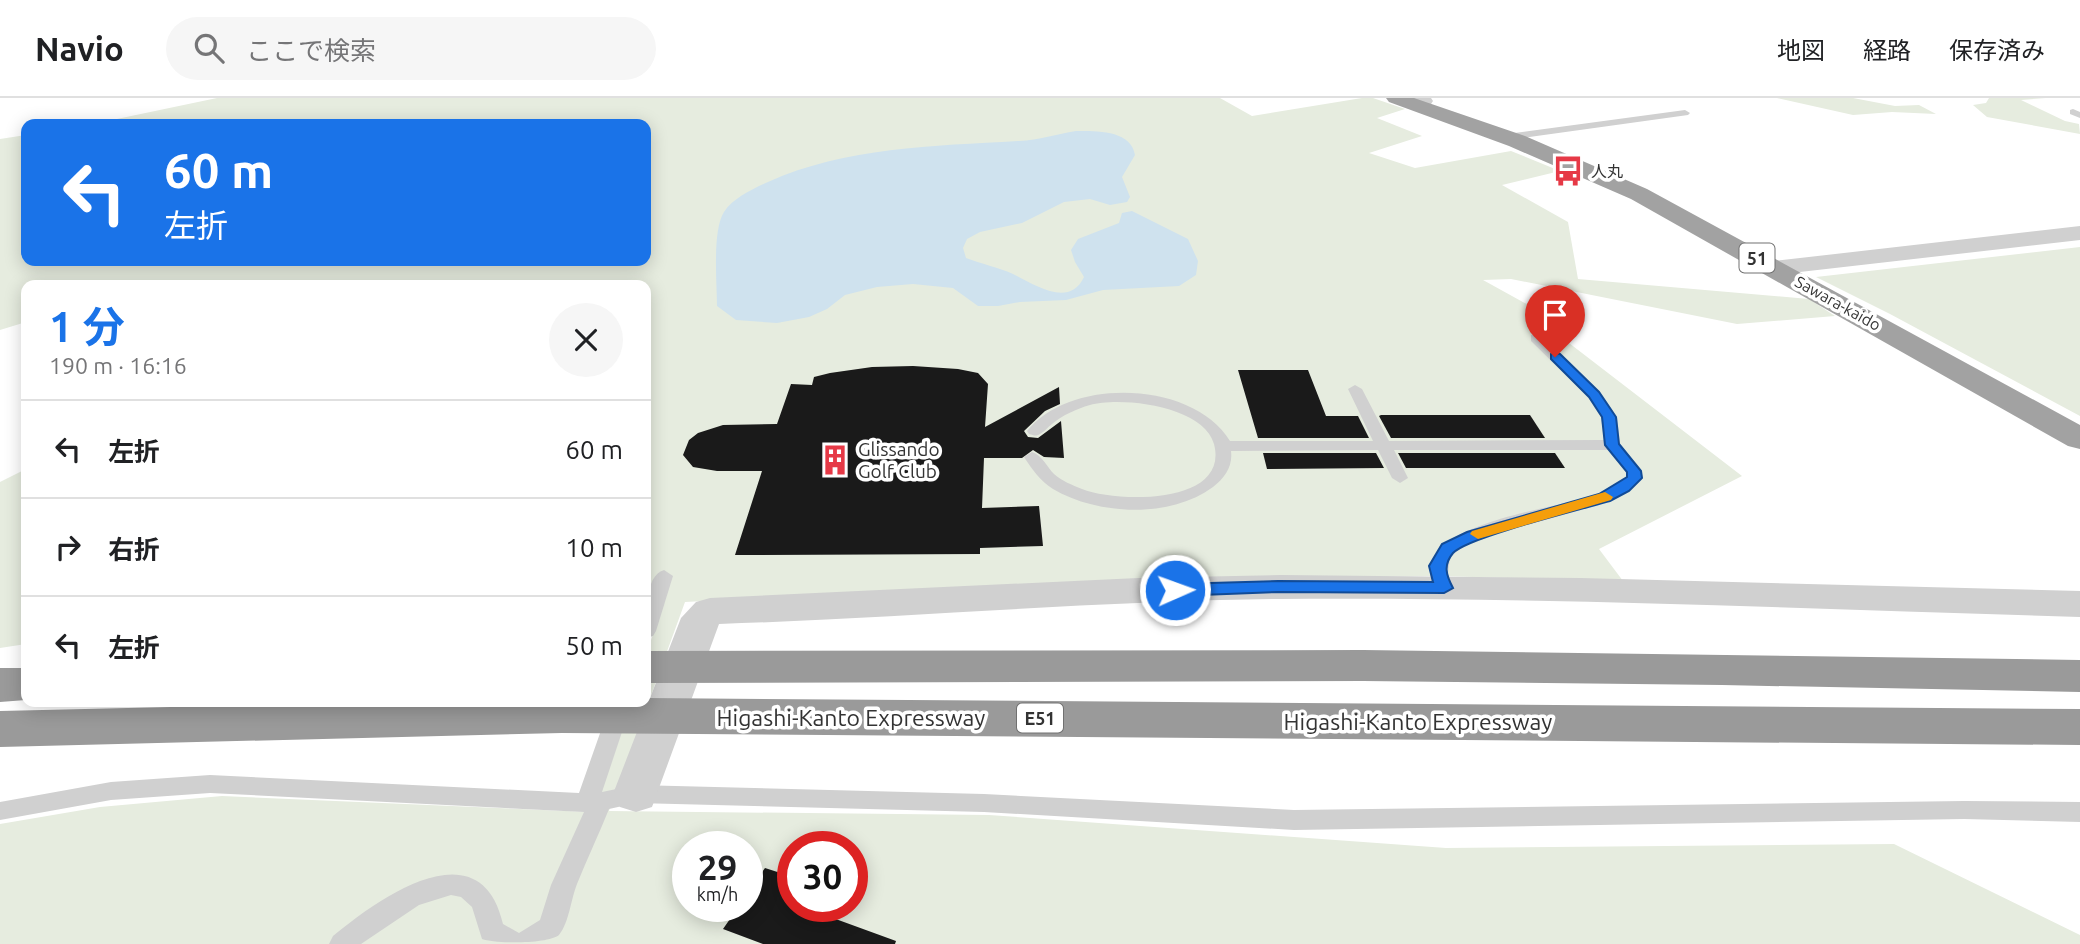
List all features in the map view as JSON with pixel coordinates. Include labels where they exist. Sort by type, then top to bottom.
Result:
[{"type":"highway","name":"Sawara-kaido","points":[[1412,101],[1507,137],[1639,194],[2080,439]]},
{"type":"highway","points":[[651,667],[1174,664],[1895,671],[2080,676]]},
{"type":"highway","points":[[0,685],[21,684]]},
{"type":"highway","name":"Higashi-Kanto Expressway","points":[[0,729],[562,715],[2080,727]]},
{"type":"street","points":[[1774,268],[2080,233]]},
{"type":"street","points":[[608,799],[701,618],[710,611],[982,596],[1278,587],[1444,588],[2080,604]]},
{"type":"lane","points":[[1507,137],[1685,113]]},
{"type":"lane","points":[[1444,588],[1437,566],[1448,548],[1472,536],[1604,498],[1635,478],[1634,471],[1612,445],[1609,417],[1594,394],[1536,338]]},
{"type":"lane","points":[[1355,389],[1400,478]]},
{"type":"lane","points":[[1032,457],[1042,473],[1060,486],[1086,497],[1115,503],[1145,504],[1175,499],[1199,490],[1216,477],[1224,462],[1224,446],[1213,428],[1193,413],[1165,402],[1103,398],[1073,404],[1050,416],[1035,431]]},
{"type":"lane","points":[[1224,446],[1612,445]]},
{"type":"lane","points":[[651,617],[664,576]]},
{"type":"lane","points":[[342,944],[368,922],[404,899],[432,887],[450,884],[468,888],[480,897],[491,931],[518,944],[530,941],[550,927],[564,885],[608,799],[620,707]]},
{"type":"lane","points":[[0,811],[111,792],[210,784],[608,799],[984,803],[1294,820],[1964,810],[2080,812]]},
{"type":"shaded area","name":"Glissando Golf Club","points":[[217,98],[1220,98],[1252,116],[1373,98],[1405,109],[1377,118],[1422,136],[1369,153],[1415,168],[1511,151],[1560,171],[1502,185],[1568,222],[1578,279],[1809,299],[1835,316],[1737,324],[1511,279],[1483,280],[1563,324],[1556,333],[1742,476],[1599,549],[1623,581],[1438,576],[1131,580],[685,602],[651,696],[651,640],[656,626],[651,626],[651,280],[21,280],[21,324],[0,330],[0,139],[21,136],[21,266],[651,266],[651,119],[117,119]]},
{"type":"shaded area","points":[[1777,98],[1853,98],[1895,106],[1919,105],[1936,114],[1892,112],[1853,115]]},
{"type":"shaded area","points":[[1989,98],[2046,98],[2021,100],[2065,121],[2079,124],[2080,134],[1987,117],[1973,105],[1986,103]]},
{"type":"shaded area","points":[[2080,247],[2080,416],[1816,277]]},
{"type":"shaded area","points":[[21,472],[21,645],[0,648],[0,482]]},
{"type":"shaded area","name":"Glissando Golf Club","points":[[627,707],[647,707],[609,811],[989,815],[1446,848],[1894,844],[2080,935],[2080,944],[0,944],[0,824],[100,807],[222,796],[589,812]]},
{"type":"water","points":[[1076,131],[1120,136],[1132,147],[1135,155],[1122,177],[1130,197],[1127,202],[1110,205],[1090,199],[1064,202],[1022,223],[980,232],[967,239],[963,248],[966,258],[1007,272],[1041,288],[1060,293],[1070,291],[1078,286],[1084,277],[1071,250],[1078,239],[1119,223],[1122,213],[1132,211],[1188,239],[1198,261],[1196,275],[1179,286],[1103,290],[1066,300],[998,306],[978,306],[953,288],[913,284],[877,287],[845,295],[827,309],[809,317],[777,323],[736,320],[717,306],[716,271],[720,221],[733,202],[768,182],[798,170],[859,155],[923,147],[1026,140]]},
{"type":"building","name":"Glissando Golf Club","points":[[913,366],[978,373],[988,384],[985,427],[1059,387],[1060,404],[1045,411],[1024,431],[1028,437],[1038,438],[1061,421],[1064,458],[1044,457],[1033,450],[1022,458],[984,458],[982,508],[1039,506],[1043,546],[980,548],[980,554],[735,555],[762,471],[717,471],[693,467],[683,455],[689,440],[698,433],[723,425],[777,424],[791,384],[812,385],[814,377],[830,373],[872,367]]},
{"type":"building","points":[[1238,370],[1308,370],[1326,416],[1358,416],[1369,438],[1258,438]]},
{"type":"building","points":[[1530,415],[1545,438],[1391,438],[1379,416]]},
{"type":"building","points":[[1263,453],[1376,453],[1384,468],[1267,469]]},
{"type":"building","points":[[1398,453],[1555,453],[1565,468],[1406,468]]},
{"type":"building","points":[[765,868],[777,872],[777,922],[844,922],[896,941],[895,944],[763,944],[723,929],[728,922],[763,922]]},
{"type":"slow traffic","points":[[1478,534],[1605,497]]},
{"type":"place","name":"人丸","points":[[1568,171]]},
{"type":"place","name":"Glissando Golf Club","points":[[835,460]]},
{"type":"route","points":[[1175,590],[1278,587],[1444,588],[1437,566],[1448,548],[1472,536],[1604,498],[1623,488],[1635,478],[1634,471],[1612,445],[1609,417],[1594,394],[1555,357]]}]
